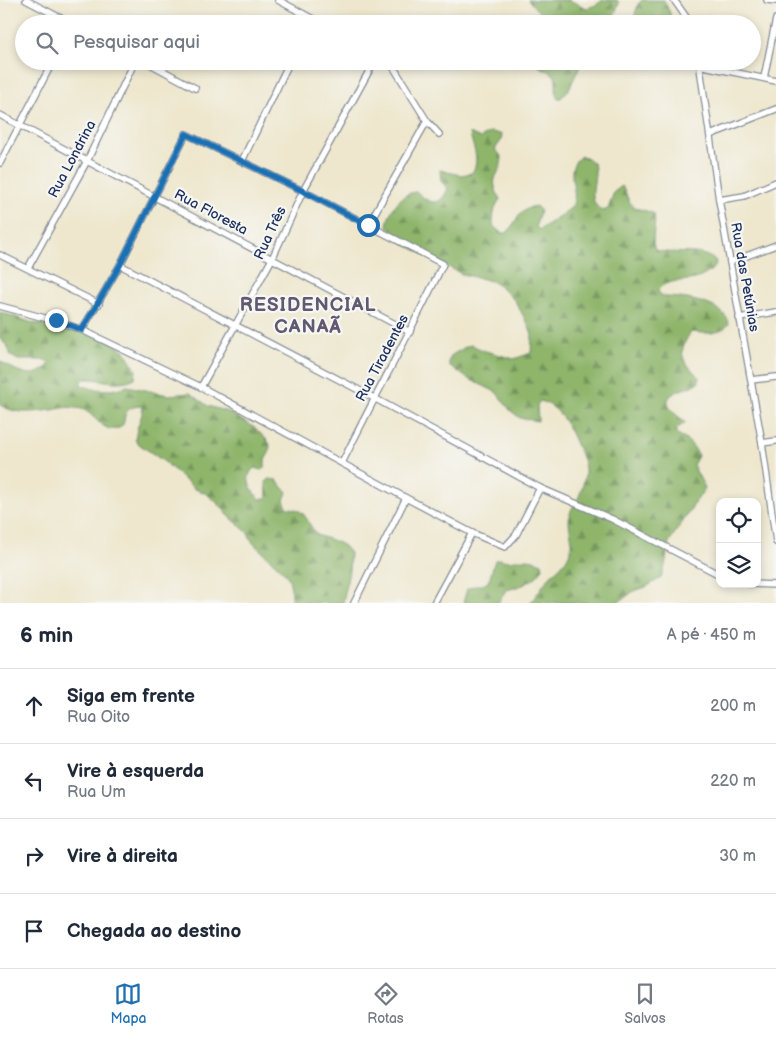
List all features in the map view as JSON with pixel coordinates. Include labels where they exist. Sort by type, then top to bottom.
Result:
[{"type":"street","points":[[26,0],[55,15]]},
{"type":"street","points":[[278,0],[306,15]]},
{"type":"street","points":[[674,0],[685,15]]},
{"type":"street","points":[[767,0],[776,1]]},
{"type":"street","points":[[764,78],[776,19]]},
{"type":"street","points":[[0,164],[48,70]]},
{"type":"street","name":"Rua Londrina","points":[[28,268],[87,161],[131,70]]},
{"type":"street","points":[[162,70],[195,88]]},
{"type":"street","points":[[242,161],[286,70]]},
{"type":"street","name":"Rua Três","points":[[201,387],[272,259],[303,191],[370,70]]},
{"type":"street","points":[[395,70],[426,121],[439,134]]},
{"type":"street","name":"Rua das Petúnias","points":[[700,70],[719,200],[773,502],[776,542]]},
{"type":"street","points":[[729,70],[776,81]]},
{"type":"street","points":[[710,135],[776,109]]},
{"type":"street","name":"Rua Floresta","points":[[0,115],[410,332]]},
{"type":"street","points":[[82,330],[99,304],[120,265],[186,134],[368,225],[426,121]]},
{"type":"street","points":[[719,200],[744,196],[776,182]]},
{"type":"street","name":"Rua Tiradentes","points":[[342,463],[443,264],[368,225]]},
{"type":"street","points":[[730,262],[776,245]]},
{"type":"street","points":[[0,255],[99,304]]},
{"type":"street","points":[[120,265],[374,398],[540,488],[612,520],[716,573]]},
{"type":"street","points":[[0,306],[56,320],[82,330],[201,387],[472,533],[505,547],[516,535],[540,488]]},
{"type":"street","points":[[739,318],[776,312]]},
{"type":"street","points":[[751,380],[776,376]]},
{"type":"street","points":[[762,443],[776,441]]},
{"type":"street","points":[[354,603],[406,498]]},
{"type":"street","points":[[434,603],[472,533]]},
{"type":"street","points":[[761,584],[776,585]]},
{"type":"green space","points":[[528,0],[569,0],[587,8],[603,0],[617,0],[619,3],[614,15],[542,15]]},
{"type":"green space","points":[[642,0],[664,0],[670,15],[635,15],[638,4]]},
{"type":"green space","points":[[546,70],[578,70],[568,91],[561,98],[557,98],[555,76]]},
{"type":"green space","points":[[491,132],[502,135],[501,141],[495,149],[502,157],[495,181],[496,191],[500,199],[494,212],[493,226],[502,233],[507,233],[519,216],[531,207],[536,206],[540,210],[536,226],[539,230],[571,208],[574,202],[573,168],[575,162],[581,156],[586,157],[594,164],[594,201],[602,211],[608,209],[614,192],[622,186],[634,207],[654,214],[653,241],[655,250],[702,254],[716,261],[715,267],[701,277],[670,282],[661,286],[658,290],[660,295],[665,297],[682,298],[712,306],[726,317],[729,324],[716,332],[691,332],[682,351],[688,366],[699,377],[699,382],[673,394],[668,401],[670,408],[685,423],[676,429],[676,434],[690,443],[697,452],[698,456],[693,465],[705,488],[669,542],[661,578],[646,587],[634,591],[617,603],[530,603],[550,576],[564,562],[571,550],[572,539],[569,520],[571,511],[582,489],[585,472],[583,459],[567,426],[554,408],[540,401],[537,405],[538,421],[520,418],[511,411],[496,392],[467,378],[449,365],[452,355],[472,345],[482,350],[514,359],[531,353],[532,335],[515,301],[501,287],[491,281],[462,274],[404,244],[387,225],[393,208],[406,195],[417,192],[434,202],[445,195],[448,189],[441,181],[440,170],[461,175],[472,173],[475,168],[476,157],[470,133],[480,138]]},
{"type":"green space","points":[[0,312],[33,323],[80,329],[102,336],[125,351],[136,370],[135,378],[128,381],[116,382],[84,379],[81,381],[81,385],[93,389],[112,390],[128,386],[168,395],[190,393],[208,406],[228,412],[255,428],[270,445],[269,453],[265,460],[265,468],[262,470],[254,468],[249,476],[251,488],[260,499],[267,499],[266,482],[269,479],[277,480],[287,492],[284,500],[287,508],[299,510],[317,535],[337,542],[350,553],[349,571],[343,603],[290,603],[292,593],[289,579],[253,543],[248,533],[207,494],[195,489],[166,463],[136,442],[136,433],[143,408],[140,406],[133,407],[126,413],[122,426],[109,429],[86,411],[79,408],[66,407],[25,412],[12,410],[0,405],[0,361],[19,371],[31,374],[43,370],[49,365],[44,360],[18,360],[11,356],[8,347],[0,339]]},
{"type":"green space","points":[[495,560],[506,561],[532,560],[542,563],[543,568],[531,580],[506,590],[498,603],[463,603],[467,589],[488,582]]},
{"type":"district","name":"RESIDENCIAL CANAÃ","points":[[308,316]]},
{"type":"route","points":[[56,320],[82,330],[99,304],[120,265],[186,134],[368,225]]}]
